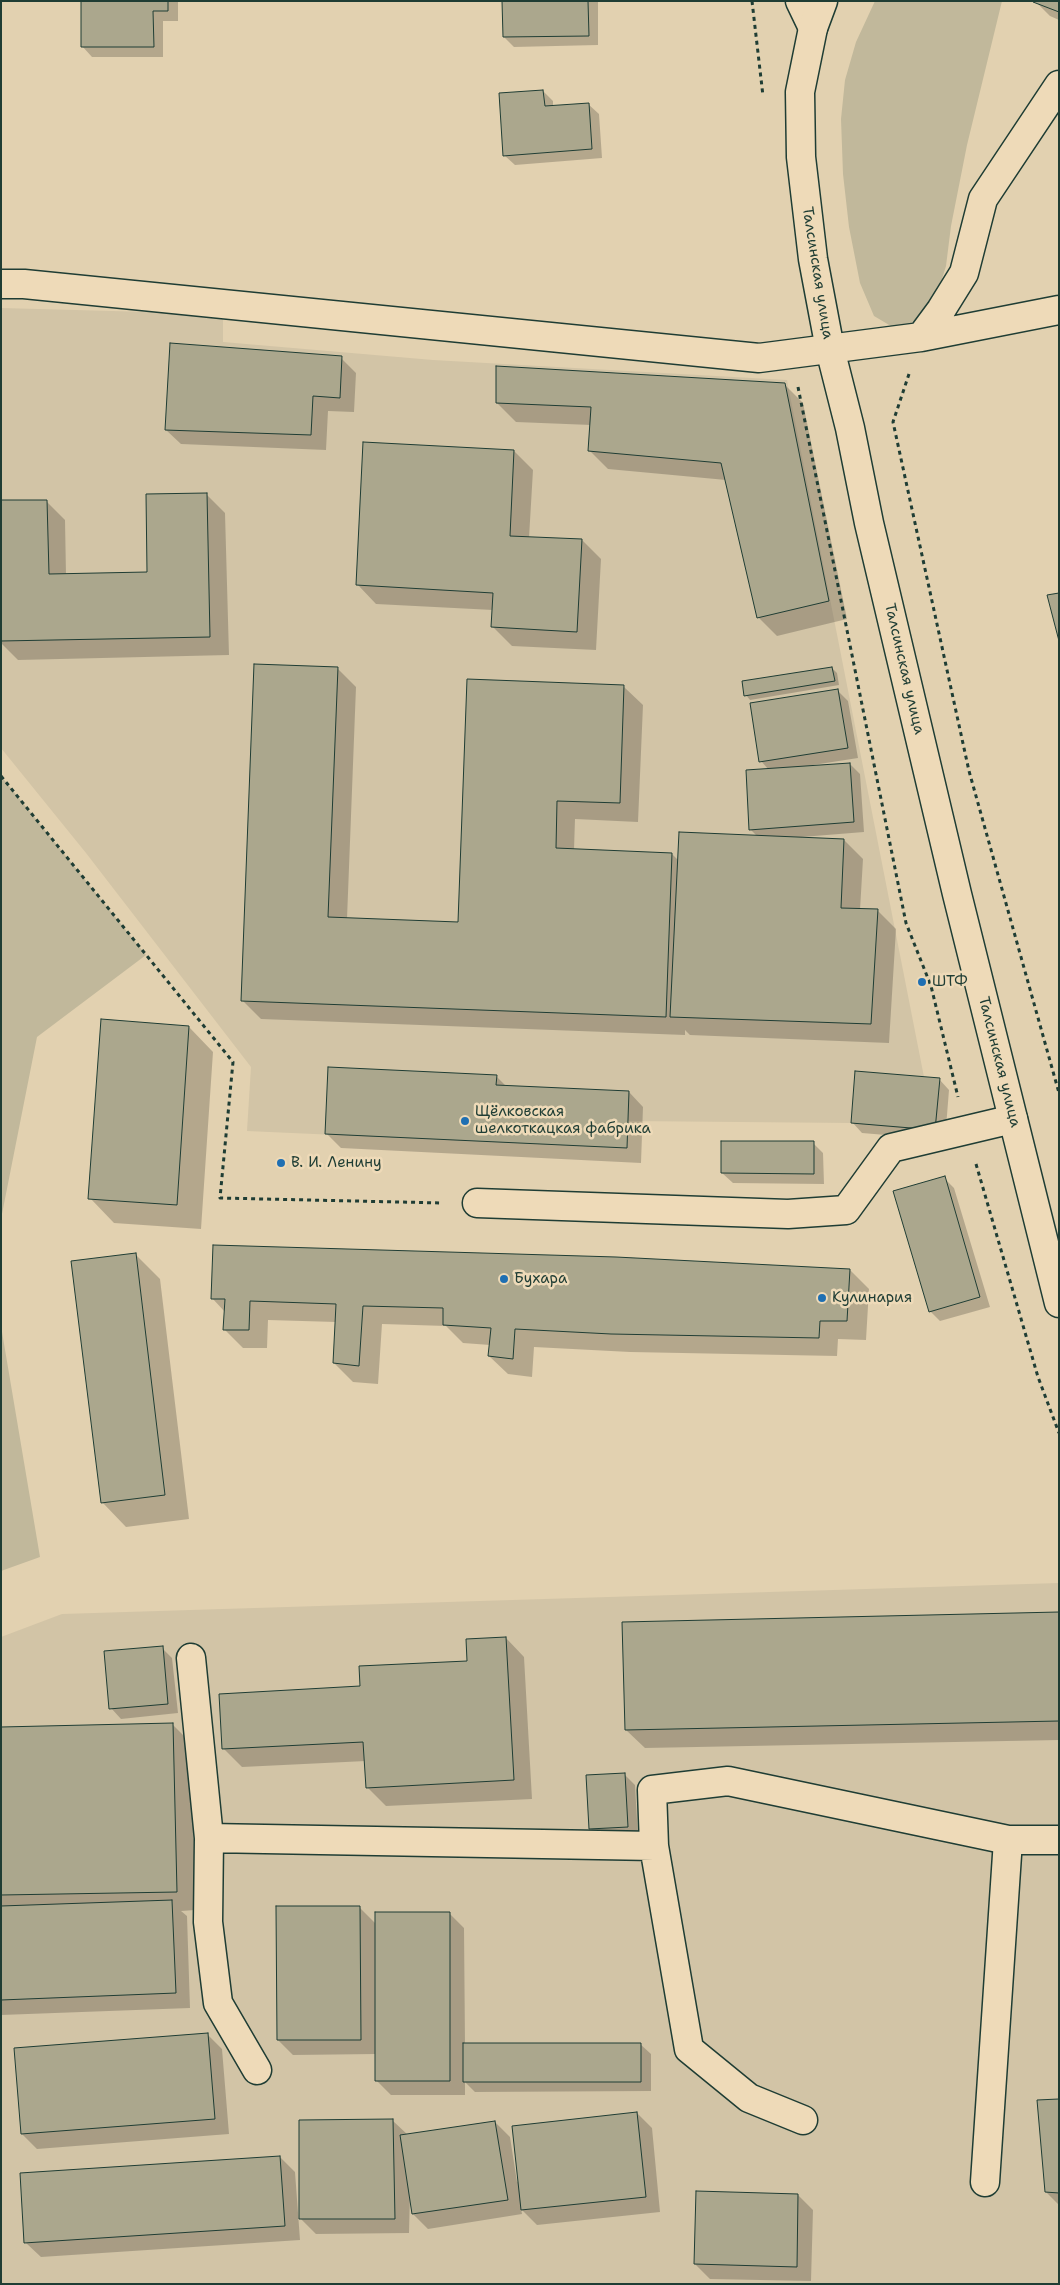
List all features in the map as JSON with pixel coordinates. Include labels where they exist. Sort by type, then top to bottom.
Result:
[{"type":"main road","points":[[800,1],[813,28]]},
{"type":"main road","name":"Талсинская улица","points":[[822,1],[813,28],[800,92],[801,157],[813,259],[830,349],[850,428],[869,523],[957,894],[1059,1303]]},
{"type":"main road","points":[[921,337],[941,310],[964,273],[983,199],[1059,84]]},
{"type":"main road","points":[[1,265],[13,284],[759,358],[921,337],[1059,310]]},
{"type":"main road","points":[[477,1203],[788,1214],[846,1210],[891,1148],[1013,1119]]},
{"type":"main road","points":[[191,1658],[209,1838],[208,1922],[218,2003],[257,2070]]},
{"type":"main road","points":[[804,2120],[749,2098],[689,2049],[654,1846],[652,1790],[728,1782],[1008,1840],[1059,1840]]},
{"type":"main road","points":[[209,1838],[654,1846]]},
{"type":"main road","points":[[985,2182],[1008,1840]]},
{"type":"path","points":[[921,337],[893,422],[969,771],[1059,1093]]},
{"type":"path","points":[[791,354],[906,923],[931,986],[960,1104]]},
{"type":"path","points":[[1,776],[233,1062],[220,1198],[477,1203]]},
{"type":"path","points":[[983,1190],[1038,1377],[1059,1433]]},
{"type":"shaded area","points":[[875,1],[1002,1],[967,145],[951,226],[946,266],[936,298],[919,320],[896,329],[874,316],[860,283],[849,227],[843,174],[841,119],[845,80],[856,42]]},
{"type":"shaded area","points":[[1,308],[223,314],[223,342],[433,360],[787,380],[924,1077],[940,1078],[936,1132],[851,1123],[628,1121],[627,1148],[247,1131],[251,1067],[86,853],[1,748]]},
{"type":"shaded area","points":[[1,776],[146,955],[37,1037],[1,1219]]},
{"type":"shaded area","points":[[1,1326],[40,1557],[1,1571]]},
{"type":"shaded area","points":[[1059,1583],[1059,2284],[1,2284],[1,1637],[62,1614]]},
{"type":"building","points":[[81,1],[168,1],[168,11],[153,11],[154,47],[81,47]]},
{"type":"building","points":[[502,1],[588,1],[589,36],[503,37]]},
{"type":"building","points":[[1034,1],[1059,1],[1059,12],[1033,2]]},
{"type":"building","points":[[543,90],[545,106],[589,103],[592,149],[503,156],[499,93]]},
{"type":"building","points":[[170,343],[342,356],[340,398],[313,396],[311,435],[165,430]]},
{"type":"building","points":[[496,366],[785,383],[829,601],[757,618],[721,463],[588,451],[591,407],[496,403]]},
{"type":"building","points":[[363,442],[514,450],[510,536],[582,539],[577,632],[491,627],[493,593],[356,585]]},
{"type":"building","points":[[207,493],[210,637],[1,641],[1,500],[47,500],[49,574],[147,572],[146,494]]},
{"type":"building","points":[[1059,593],[1059,641],[1047,595]]},
{"type":"building","points":[[254,664],[338,667],[328,917],[458,922],[467,679],[624,685],[620,803],[557,801],[556,848],[672,853],[666,1017],[241,1001]]},
{"type":"building","points":[[832,667],[835,681],[744,696],[742,681]]},
{"type":"building","points":[[838,689],[848,748],[759,762],[750,703]]},
{"type":"building","points":[[850,763],[854,822],[749,830],[746,770]]},
{"type":"building","points":[[679,832],[844,839],[841,908],[878,909],[871,1024],[670,1017]]},
{"type":"building","points":[[101,1019],[189,1026],[177,1205],[88,1199]]},
{"type":"building","points":[[328,1067],[497,1075],[496,1085],[629,1091],[627,1148],[325,1134]]},
{"type":"building","points":[[855,1071],[940,1078],[935,1130],[851,1123]]},
{"type":"building","points":[[721,1141],[814,1141],[814,1174],[721,1173]]},
{"type":"building","points":[[945,1176],[980,1297],[929,1312],[893,1191]]},
{"type":"building","points":[[213,1245],[616,1257],[850,1269],[847,1321],[820,1321],[819,1338],[611,1334],[515,1329],[513,1359],[488,1356],[491,1328],[443,1325],[443,1308],[363,1306],[359,1366],[333,1363],[336,1304],[250,1301],[249,1330],[223,1330],[225,1299],[211,1299]]},
{"type":"building","points":[[136,1253],[165,1495],[101,1503],[71,1261]]},
{"type":"building","points":[[1059,1612],[1059,1721],[625,1730],[622,1622]]},
{"type":"building","points":[[506,1637],[514,1780],[366,1788],[363,1742],[222,1749],[219,1694],[360,1686],[359,1666],[467,1661],[466,1639]]},
{"type":"building","points":[[163,1646],[168,1704],[109,1709],[104,1651]]},
{"type":"building","points":[[173,1723],[177,1892],[1,1895],[1,1727]]},
{"type":"building","points":[[625,1773],[628,1827],[589,1829],[586,1775]]},
{"type":"building","points":[[172,1900],[176,1993],[1,2000],[1,1906]]},
{"type":"building","points":[[276,1906],[360,1906],[361,2040],[277,2040]]},
{"type":"building","points":[[375,1912],[450,1912],[450,2081],[375,2081]]},
{"type":"building","points":[[208,2033],[215,2119],[21,2134],[14,2048]]},
{"type":"building","points":[[463,2043],[641,2043],[641,2082],[463,2082]]},
{"type":"building","points":[[1059,2099],[1059,2193],[1045,2192],[1037,2100]]},
{"type":"building","points":[[637,2112],[646,2197],[521,2210],[512,2126]]},
{"type":"building","points":[[393,2119],[395,2219],[299,2219],[299,2120]]},
{"type":"building","points":[[495,2121],[508,2200],[412,2214],[400,2135]]},
{"type":"building","points":[[280,2156],[285,2226],[24,2243],[20,2173]]},
{"type":"building","points":[[696,2191],[798,2194],[797,2267],[694,2264]]},
{"type":"place","name":"ШТФ","points":[[922,982]]},
{"type":"place","name":"Щёлковская шелкоткацкая фабрика","points":[[465,1121]]},
{"type":"place","name":"В. И. Ленину","points":[[281,1163]]},
{"type":"place","name":"Бухара","points":[[504,1279]]},
{"type":"place","name":"Кулинария","points":[[822,1298]]}]
